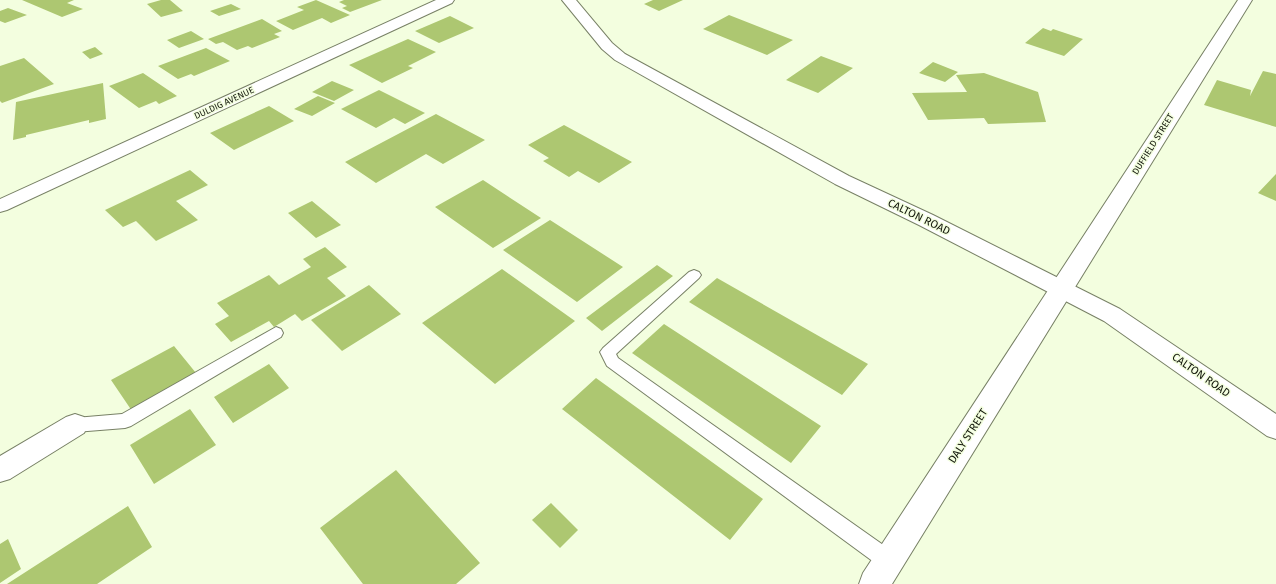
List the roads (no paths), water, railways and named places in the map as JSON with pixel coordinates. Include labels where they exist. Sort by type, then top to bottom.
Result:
[{"type":"street","name":"DULDIG AVENUE","points":[[0,206],[448,0]]},
{"type":"street","name":"CALTON ROAD","points":[[569,0],[607,46],[620,56],[784,149],[1063,288],[1112,315],[1276,428]]},
{"type":"street","name":"DUFFIELD STREET","points":[[1063,288],[1244,0]]},
{"type":"street","name":"DALY STREET","points":[[874,584],[1063,288]]},
{"type":"street","points":[[0,470],[75,425]]},
{"type":"lane","points":[[694,275],[608,352],[612,362],[889,561]]},
{"type":"lane","points":[[75,425],[125,422],[276,333]]}]
